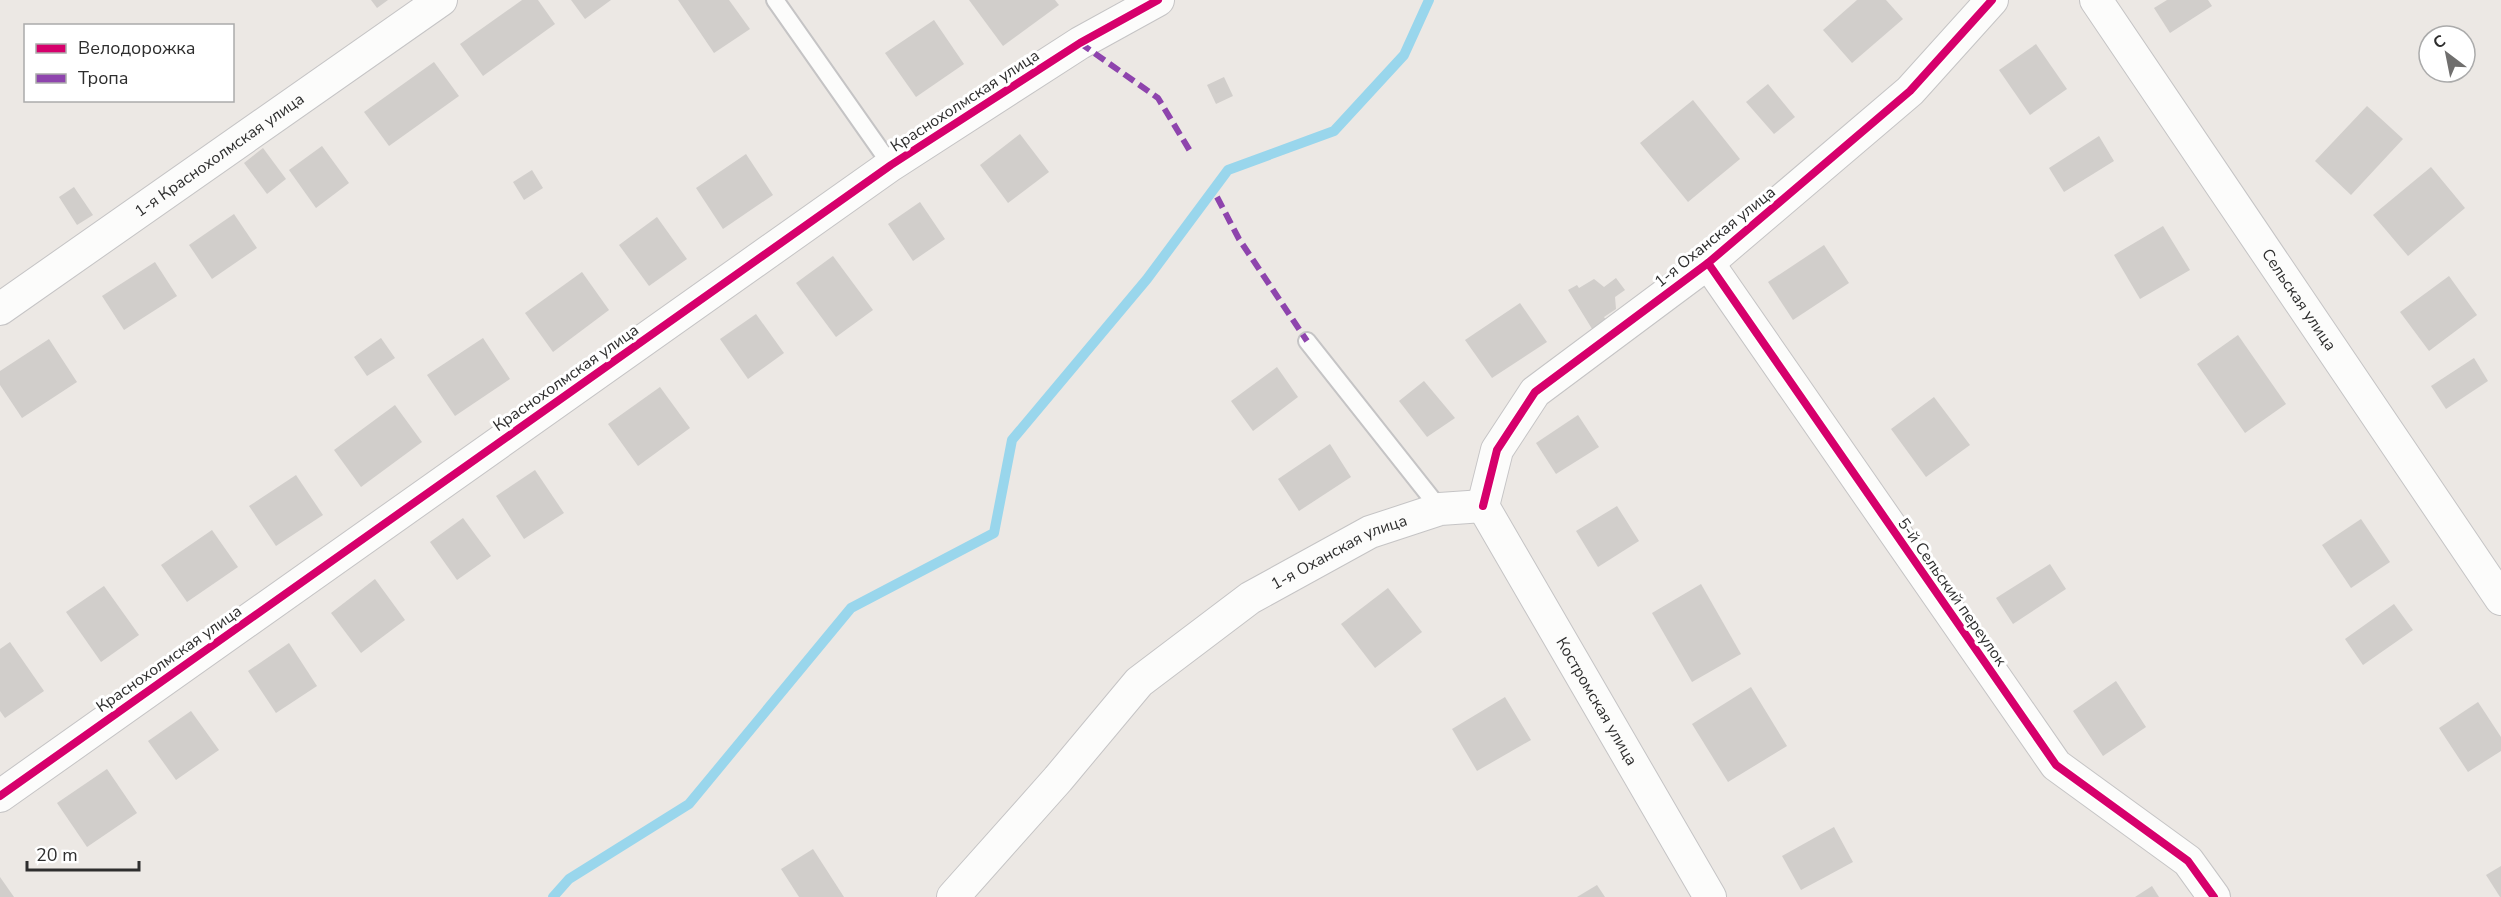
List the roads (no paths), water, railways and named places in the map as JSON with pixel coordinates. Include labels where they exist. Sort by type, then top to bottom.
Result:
[{"type":"street","name":"1-я Краснохолмская улица","points":[[0,309],[441,0]]},
{"type":"street","name":"Краснохолмская улица","points":[[0,796],[891,165],[1080,44],[1158,0]]},
{"type":"street","name":"1-я Оханская улица","points":[[953,897],[1058,779],[1139,682],[1250,598],[1370,532],[1440,508],[1483,506],[1497,450],[1535,392],[1708,263],[1910,91],[1992,0]]},
{"type":"street","name":"Сельская улица","points":[[2096,0],[2501,600]]},
{"type":"street","name":"5-й Сельский переулок","points":[[1708,263],[2055,765],[2188,861],[2214,897]]},
{"type":"street","name":"Костромская улица","points":[[1483,506],[1710,897]]},
{"type":"lane","points":[[775,0],[891,165]]},
{"type":"lane","points":[[1307,341],[1440,508]]},
{"type":"waterway","points":[[553,897],[569,879],[689,804],[851,608],[994,533],[1012,440],[1147,279],[1228,170],[1334,131],[1404,55],[1429,0]]}]
